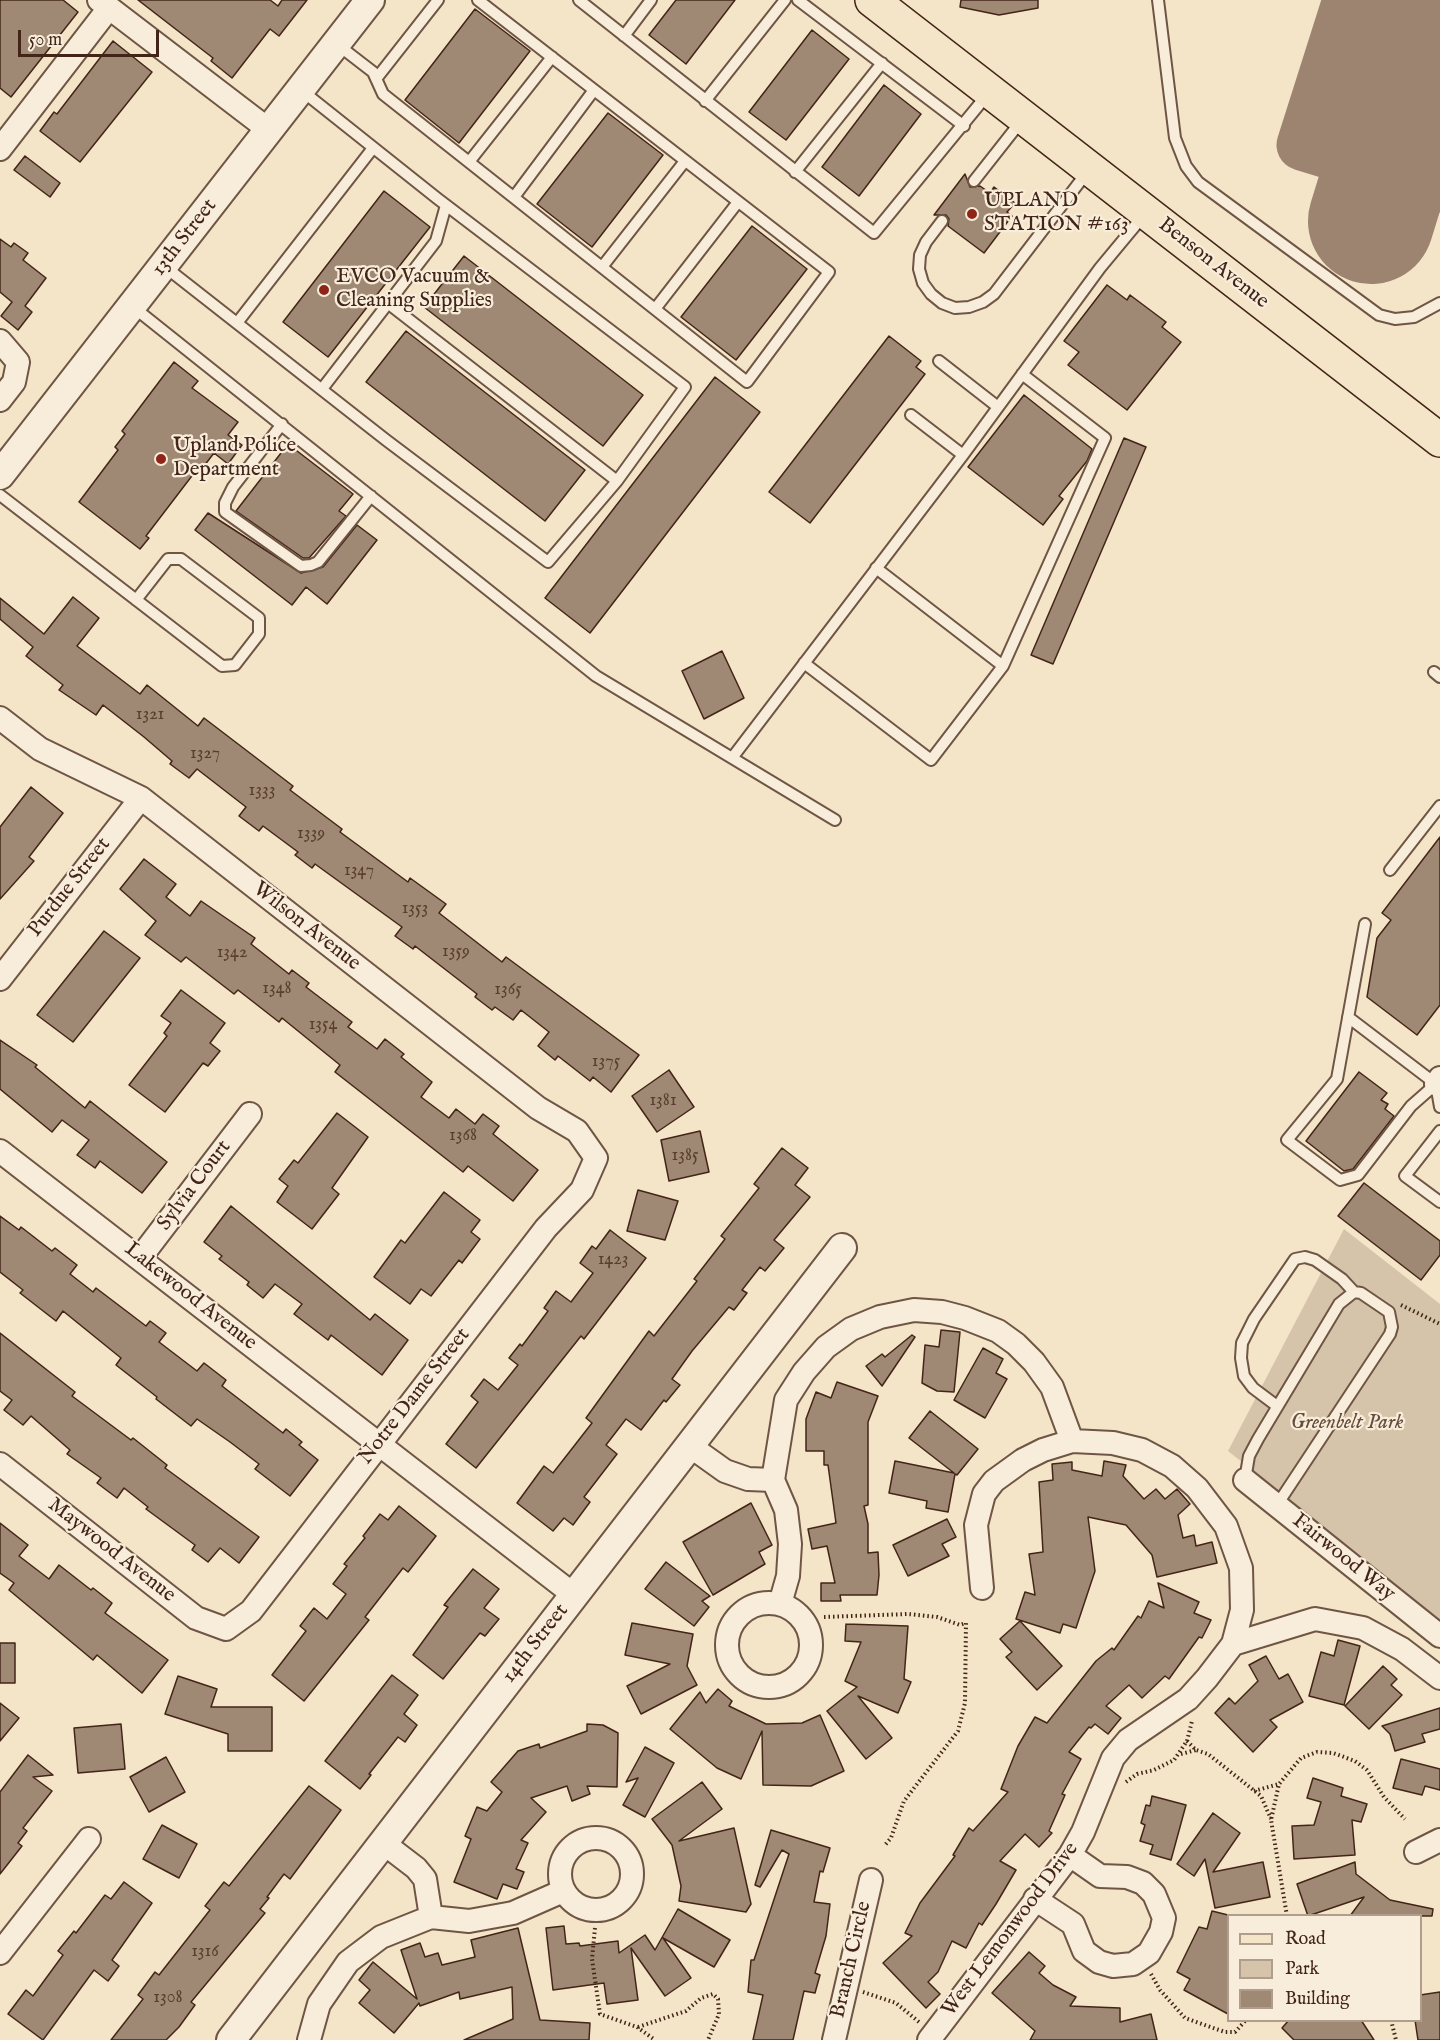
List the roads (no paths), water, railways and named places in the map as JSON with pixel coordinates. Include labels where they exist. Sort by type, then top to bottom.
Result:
[{"type":"main road","name":"Benson Avenue","points":[[872,0],[1440,440]]},
{"type":"street","name":"13th Street","points":[[0,475],[370,0]]},
{"type":"street","points":[[0,149],[104,4],[269,130]]},
{"type":"street","points":[[0,341],[18,362],[14,382],[0,400]]},
{"type":"street","name":"Wilson Avenue","points":[[0,718],[40,749],[141,798],[538,1108],[577,1131],[596,1158]]},
{"type":"street","name":"Purdue Street","points":[[0,979],[141,798]]},
{"type":"street","name":"Sylvia Court","points":[[140,1258],[250,1114]]},
{"type":"street","name":"Lakewood Avenue","points":[[0,1151],[574,1595]]},
{"type":"street","name":"Notre Dame Street","points":[[226,1629],[251,1611],[546,1228],[582,1190],[596,1158]]},
{"type":"street","name":"14th Street","points":[[231,2040],[842,1248]]},
{"type":"street","points":[[780,1604],[788,1576],[790,1544],[786,1510],[773,1480],[786,1400],[804,1372],[826,1347],[851,1329],[880,1317],[914,1310],[942,1312],[965,1318],[998,1331],[1016,1344],[1034,1362],[1052,1387],[1072,1441],[1023,1460],[994,1481],[984,1494],[976,1525],[982,1588]]},
{"type":"street","name":"West Lemonwood Drive","points":[[925,2032],[1070,1855],[1083,1832],[1113,1758],[1128,1740],[1188,1699],[1233,1644],[1242,1610],[1241,1568],[1226,1526],[1197,1488],[1172,1466],[1142,1450],[1113,1443],[1072,1441]]},
{"type":"street","points":[[690,1446],[726,1471],[748,1479],[773,1480]]},
{"type":"street","name":"Maywood Avenue","points":[[0,1464],[196,1618],[226,1629]]},
{"type":"street","name":"Fairwood Way","points":[[1245,1480],[1440,1636]]},
{"type":"street","points":[[1233,1644],[1315,1619],[1363,1628],[1402,1649],[1440,1678]]},
{"type":"street","points":[[0,1953],[89,1839]]},
{"type":"street","points":[[1416,1852],[1440,1840]]},
{"type":"street","points":[[382,1842],[416,1868],[425,1879],[431,1917]]},
{"type":"street","points":[[1035,1899],[1072,1924],[1084,1952],[1100,1962],[1113,1966],[1133,1964],[1149,1953],[1161,1932],[1164,1918],[1154,1894],[1143,1883],[1127,1877],[1100,1876],[1070,1855]]},
{"type":"street","name":"Branch Circle","points":[[834,2040],[871,1881]]},
{"type":"street","points":[[309,2040],[319,2004],[348,1962],[381,1937],[431,1917],[468,1921],[513,1913],[563,1891]]},
{"type":"lane","points":[[376,79],[438,0]]},
{"type":"lane","points":[[337,44],[373,72],[383,94],[747,382],[828,272],[478,0]]},
{"type":"lane","points":[[579,0],[874,233],[964,126],[990,91]]},
{"type":"lane","points":[[624,36],[651,0]]},
{"type":"lane","points":[[705,101],[785,0]]},
{"type":"lane","points":[[798,0],[964,126]]},
{"type":"lane","points":[[1158,0],[1175,138],[1186,166],[1198,182],[1379,315],[1395,319],[1414,317],[1440,303]]},
{"type":"lane","points":[[469,162],[552,57]]},
{"type":"lane","points":[[795,172],[882,63]]},
{"type":"lane","points":[[164,266],[548,562],[617,481],[685,387],[446,205],[301,90]]},
{"type":"lane","points":[[513,197],[594,90]]},
{"type":"lane","points":[[974,181],[1024,117]]},
{"type":"lane","points":[[237,322],[373,148]]},
{"type":"lane","points":[[602,267],[686,161]]},
{"type":"lane","points":[[942,222],[926,242],[920,255],[919,269],[923,283],[942,303],[955,308],[969,307],[983,302],[994,294],[1090,169]]},
{"type":"lane","points":[[655,309],[738,202]]},
{"type":"lane","points":[[322,390],[436,241],[446,205]]},
{"type":"lane","points":[[732,758],[963,455],[1100,268],[1146,212]]},
{"type":"lane","points":[[389,304],[617,481]]},
{"type":"lane","points":[[132,306],[596,676],[835,820]]},
{"type":"lane","points":[[939,361],[998,407]]},
{"type":"lane","points":[[804,663],[931,760],[1003,666],[1106,438],[1022,375]]},
{"type":"lane","points":[[911,415],[963,455]]},
{"type":"lane","points":[[282,424],[233,487],[225,503],[225,512],[301,566],[311,565],[318,562],[371,496]]},
{"type":"lane","points":[[0,495],[136,600],[222,666],[235,665],[260,634],[259,618],[181,559],[168,559],[136,600]]},
{"type":"lane","points":[[876,568],[1003,666]]},
{"type":"lane","points":[[1390,870],[1440,806]]},
{"type":"lane","points":[[1365,924],[1336,1079],[1287,1140],[1340,1180],[1358,1175],[1411,1107],[1438,1081]]},
{"type":"lane","points":[[1348,1017],[1438,1081]]},
{"type":"lane","points":[[1438,1081],[1440,1107]]},
{"type":"lane","points":[[1440,1131],[1405,1176],[1440,1202]]},
{"type":"lane","points":[[1277,1406],[1253,1388],[1244,1376],[1241,1358],[1242,1343],[1254,1319],[1294,1259],[1305,1257],[1315,1260],[1342,1279],[1354,1292],[1361,1293],[1389,1312],[1392,1327],[1277,1505]]},
{"type":"lane","points":[[1245,1480],[1250,1456],[1277,1406],[1339,1304],[1354,1292]]},
{"type":"place","name":"UPLAND STATION #163","points":[[972,214]]},
{"type":"place","name":"EVCO Vacuum & Cleaning Supplies","points":[[324,290]]},
{"type":"place","name":"Upland Police Department","points":[[161,459]]},
{"type":"park label","name":"Greenbelt Park","points":[[1347,1424]]}]
